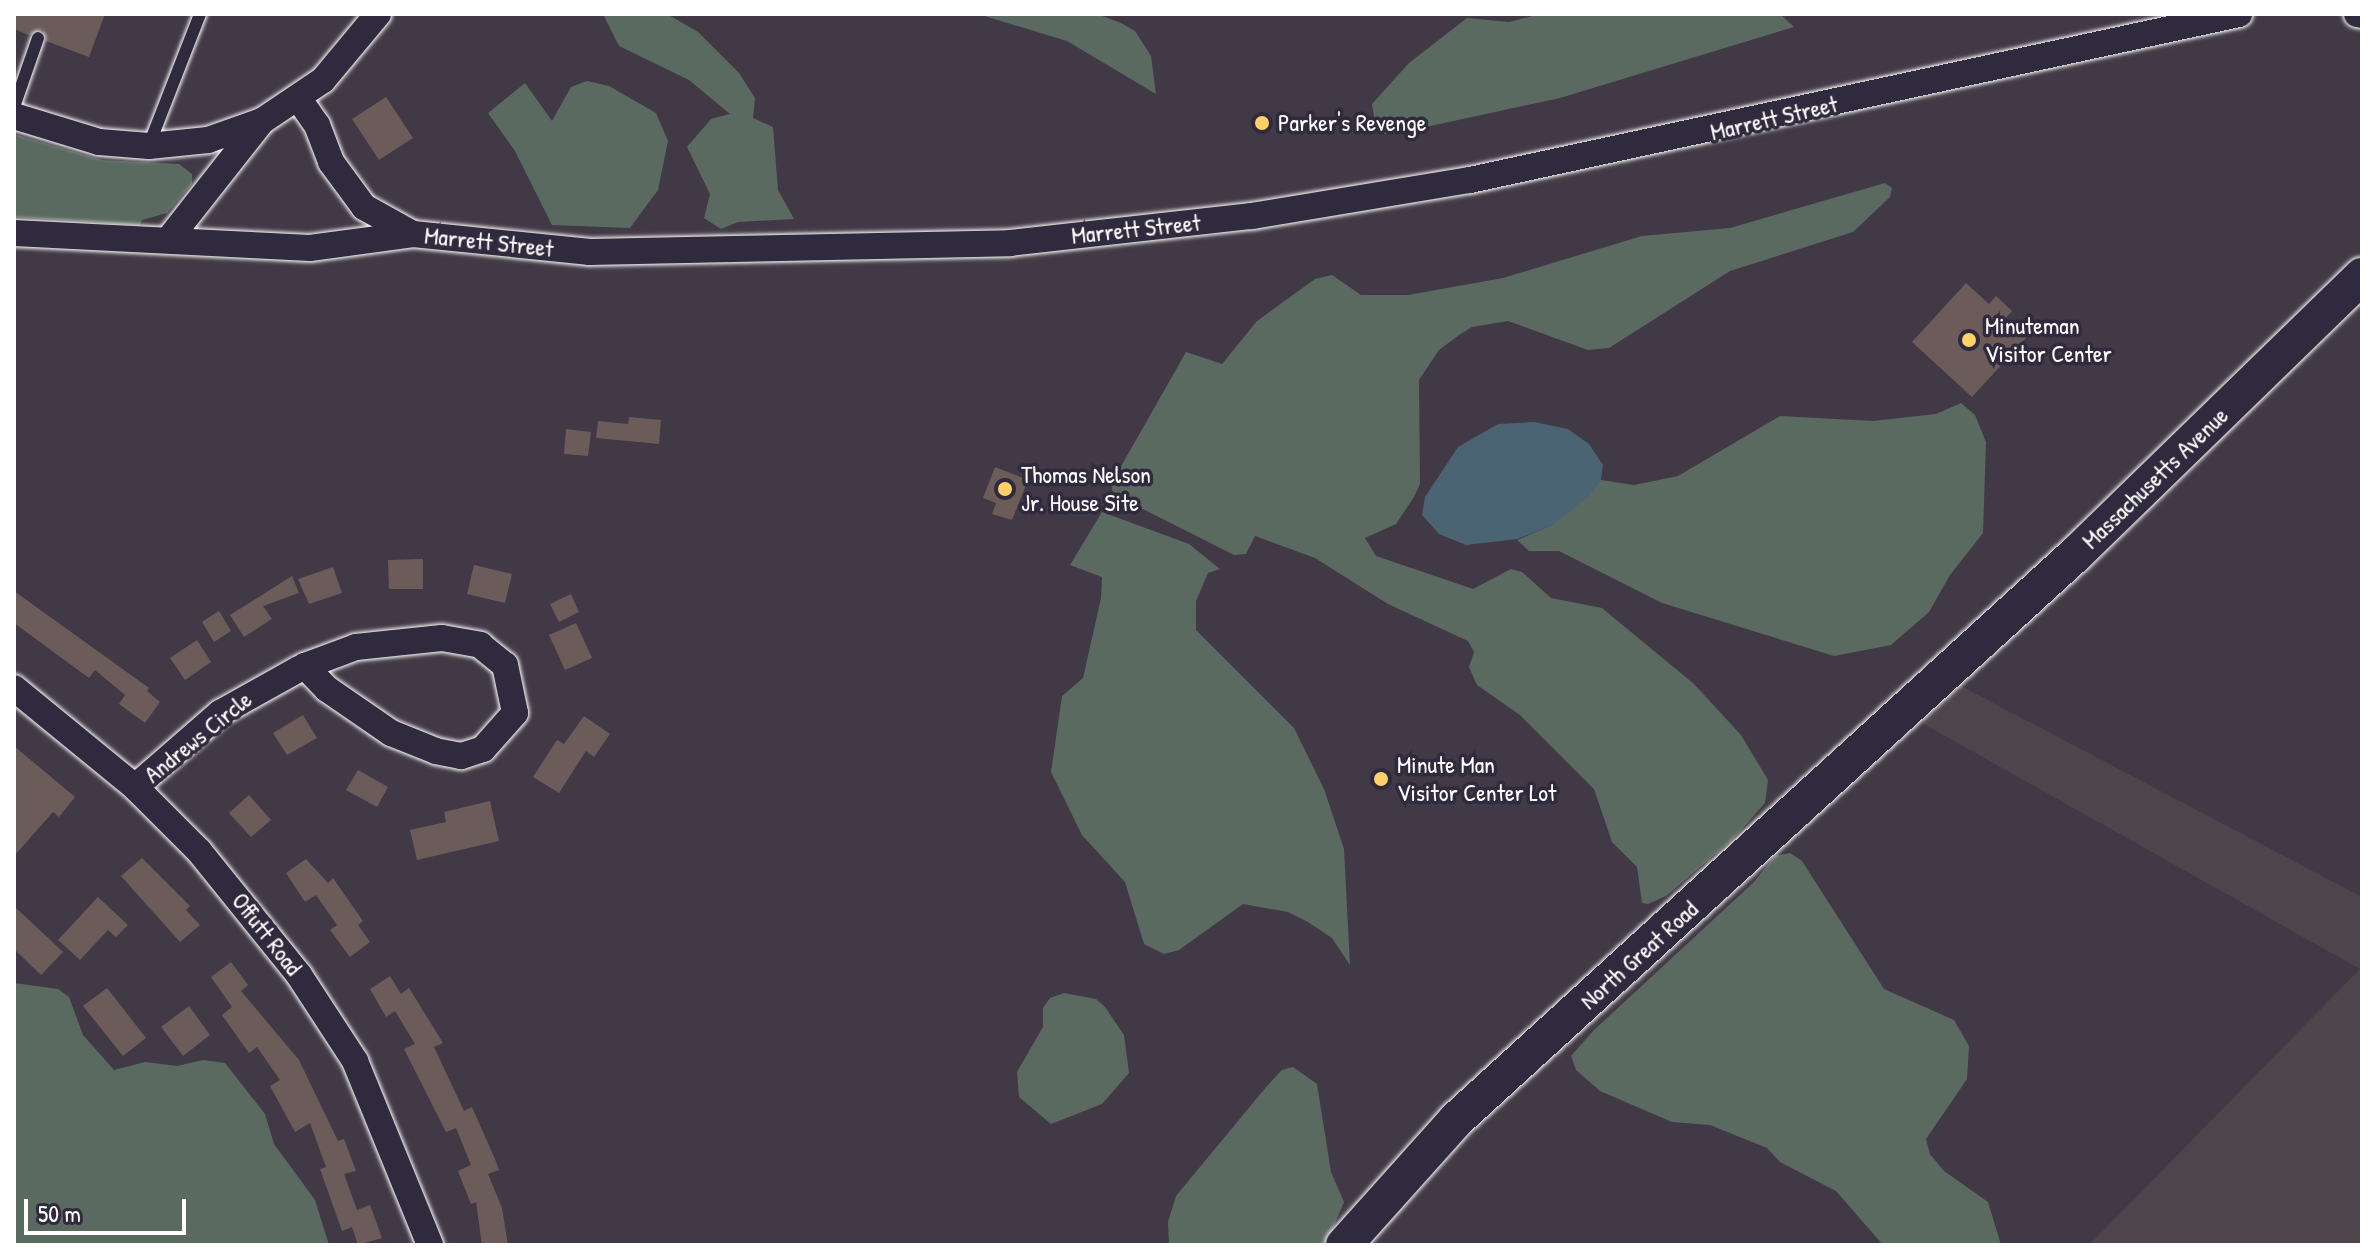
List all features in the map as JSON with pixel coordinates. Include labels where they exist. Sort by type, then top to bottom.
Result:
[{"type":"main road","name":"Massachusetts Avenue","points":[[1944,675],[2362,276]]},
{"type":"main road","name":"North Great Road","points":[[1344,1245],[1456,1120],[1944,675]]},
{"type":"street","points":[[14,116],[99,142],[149,146],[208,140],[262,121],[323,80],[378,14]]},
{"type":"street","name":"Marrett Street","points":[[14,233],[310,248],[413,234],[590,252],[978,244],[1252,216],[1684,138],[2239,14]]},
{"type":"street","points":[[298,98],[317,125],[331,162],[364,207],[413,234]]},
{"type":"street","points":[[169,239],[262,121]]},
{"type":"street","name":"Andrews Circle","points":[[135,787],[220,713],[305,666],[356,647],[411,640],[480,645],[505,665],[515,713],[483,749],[461,756],[436,751],[378,725],[327,689],[305,666]]},
{"type":"street","name":"Offutt Road","points":[[14,688],[135,787],[247,907],[355,1061],[430,1245]]},
{"type":"lane","points":[[149,146],[200,14]]},
{"type":"lane","points":[[14,107],[38,38]]},
{"type":"shaded area","points":[[1961,686],[2362,897],[2362,1245],[2089,1245],[2360,969],[1922,723]]},
{"type":"green space","points":[[603,14],[667,14],[698,32],[739,73],[755,98],[753,118],[773,127],[778,190],[794,219],[738,222],[721,229],[704,218],[710,194],[687,147],[711,119],[730,114],[689,80],[619,46]]},
{"type":"green space","points":[[978,14],[1097,14],[1121,23],[1135,31],[1151,56],[1156,94],[1067,41]]},
{"type":"green space","points":[[1540,14],[1780,14],[1794,27],[1560,98],[1398,133],[1384,134],[1375,122],[1372,104],[1409,63],[1467,18],[1509,22]]},
{"type":"green space","points":[[587,81],[609,86],[656,113],[668,141],[658,190],[630,228],[552,225],[515,151],[488,113],[525,83],[552,121],[571,87]]},
{"type":"green space","points":[[14,134],[102,160],[179,164],[192,174],[192,184],[167,213],[142,220],[140,225],[14,217]]},
{"type":"green space","points":[[1885,183],[1892,188],[1890,197],[1853,232],[1730,271],[1609,348],[1588,350],[1508,321],[1472,327],[1459,335],[1439,350],[1419,380],[1420,484],[1414,497],[1396,524],[1365,538],[1376,556],[1473,589],[1511,569],[1522,572],[1551,598],[1602,608],[1694,684],[1741,735],[1768,780],[1765,803],[1734,838],[1666,896],[1648,904],[1642,903],[1637,867],[1612,842],[1594,789],[1520,715],[1477,685],[1469,667],[1474,652],[1468,641],[1388,604],[1315,558],[1255,536],[1246,554],[1234,555],[1113,494],[1111,484],[1186,352],[1222,364],[1257,321],[1315,279],[1332,275],[1361,295],[1408,295],[1503,278],[1642,236],[1730,228]]},
{"type":"green space","points":[[1961,403],[1975,415],[1986,442],[1983,533],[1950,575],[1929,612],[1891,645],[1834,656],[1662,603],[1559,551],[1529,551],[1517,540],[1552,525],[1601,480],[1634,485],[1678,476],[1780,416],[1873,421],[1936,414]]},
{"type":"green space","points":[[1102,512],[1189,544],[1220,569],[1208,573],[1196,601],[1196,630],[1294,728],[1324,789],[1344,849],[1350,965],[1332,938],[1308,922],[1288,912],[1243,904],[1179,950],[1164,954],[1144,944],[1125,882],[1082,835],[1051,772],[1062,696],[1083,678],[1101,598],[1102,577],[1070,565]]},
{"type":"green space","points":[[1790,853],[1802,861],[1884,989],[1954,1020],[1969,1046],[1967,1079],[1926,1139],[1930,1154],[1944,1171],[1988,1202],[2001,1245],[1883,1245],[1836,1191],[1780,1162],[1767,1148],[1710,1125],[1672,1122],[1600,1091],[1576,1070],[1571,1056],[1594,1030],[1754,882],[1775,856]]},
{"type":"green space","points":[[14,983],[58,989],[69,997],[83,1035],[114,1070],[145,1062],[177,1066],[203,1060],[225,1063],[265,1114],[274,1144],[315,1200],[329,1245],[14,1245]]},
{"type":"green space","points":[[1064,993],[1096,999],[1105,1007],[1124,1035],[1129,1073],[1102,1104],[1051,1124],[1019,1097],[1017,1072],[1043,1027],[1043,1008],[1050,998]]},
{"type":"green space","points":[[1293,1067],[1317,1084],[1331,1172],[1344,1202],[1330,1235],[1322,1245],[1169,1245],[1168,1222],[1176,1196],[1267,1086],[1282,1070]]},
{"type":"water","points":[[1534,422],[1568,429],[1589,444],[1603,465],[1601,480],[1588,497],[1552,525],[1517,539],[1466,545],[1439,534],[1422,515],[1425,497],[1458,447],[1498,424]]},
{"type":"building","points":[[14,14],[105,14],[89,57],[46,41],[42,30],[29,35],[14,29]]},
{"type":"building","points":[[386,97],[413,138],[379,160],[352,119]]},
{"type":"building","name":"Minuteman Visitor Center","points":[[1966,283],[1989,304],[1996,296],[2012,311],[2005,319],[2026,338],[1972,397],[1912,342]]},
{"type":"building","points":[[629,417],[661,420],[659,444],[596,438],[598,421],[628,424]]},
{"type":"building","points":[[566,429],[591,432],[588,456],[564,454]]},
{"type":"building","name":"Thomas Nelson Jr. House Site","points":[[995,467],[1028,480],[1012,520],[992,514],[996,503],[983,498]]},
{"type":"building","points":[[423,559],[423,589],[389,589],[388,560]]},
{"type":"building","points":[[474,565],[512,574],[505,603],[467,594]]},
{"type":"building","points":[[333,567],[342,593],[309,604],[298,579]]},
{"type":"building","points":[[292,576],[299,593],[263,606],[272,619],[244,637],[230,615]]},
{"type":"building","points":[[14,591],[149,688],[147,691],[160,702],[145,723],[119,704],[125,695],[95,670],[89,678],[14,623]]},
{"type":"building","points":[[571,594],[579,612],[559,622],[550,604]]},
{"type":"building","points":[[219,611],[231,631],[214,642],[202,622]]},
{"type":"building","points":[[576,623],[592,658],[565,670],[549,635]]},
{"type":"building","points":[[197,640],[211,662],[185,680],[170,658]]},
{"type":"building","points":[[303,715],[317,738],[287,755],[273,733]]},
{"type":"building","points":[[584,716],[610,734],[594,757],[586,751],[559,793],[533,777],[557,740],[564,744]]},
{"type":"building","points":[[14,746],[75,797],[59,817],[53,812],[14,856]]},
{"type":"building","points":[[358,770],[388,787],[377,807],[346,790]]},
{"type":"building","points":[[249,795],[271,820],[251,837],[229,813]]},
{"type":"building","points":[[490,801],[499,841],[417,860],[410,830],[446,822],[444,812]]},
{"type":"building","points":[[142,858],[190,906],[186,910],[200,925],[180,942],[121,876]]},
{"type":"building","points":[[306,859],[328,883],[333,878],[363,921],[358,925],[370,942],[350,957],[330,930],[337,925],[316,895],[305,902],[286,873]]},
{"type":"building","points":[[98,897],[128,925],[116,937],[108,930],[80,960],[58,940]]},
{"type":"building","points":[[14,906],[63,952],[41,975],[14,949]]},
{"type":"building","points":[[231,962],[248,985],[241,991],[299,1060],[338,1141],[344,1139],[356,1171],[344,1174],[357,1210],[370,1205],[382,1238],[358,1245],[352,1227],[342,1231],[320,1169],[326,1167],[310,1123],[295,1132],[270,1086],[280,1080],[257,1047],[249,1053],[222,1015],[232,1007],[211,977]]},
{"type":"building","points":[[390,976],[401,994],[409,988],[443,1043],[434,1047],[464,1111],[472,1107],[495,1159],[499,1170],[488,1174],[502,1208],[508,1245],[482,1245],[476,1202],[471,1204],[458,1171],[471,1165],[456,1128],[446,1132],[404,1049],[415,1044],[395,1011],[386,1017],[370,989]]},
{"type":"building","points":[[107,988],[146,1038],[123,1056],[83,1006]]},
{"type":"building","points":[[189,1006],[210,1035],[183,1056],[161,1027]]},
{"type":"place","name":"Parker's Revenge","points":[[1262,123]]},
{"type":"place","name":"Minuteman Visitor Center","points":[[1969,340]]},
{"type":"place","name":"Thomas Nelson Jr. House Site","points":[[1005,489]]},
{"type":"place","name":"Minute Man Visitor Center Lot","points":[[1381,779]]}]
